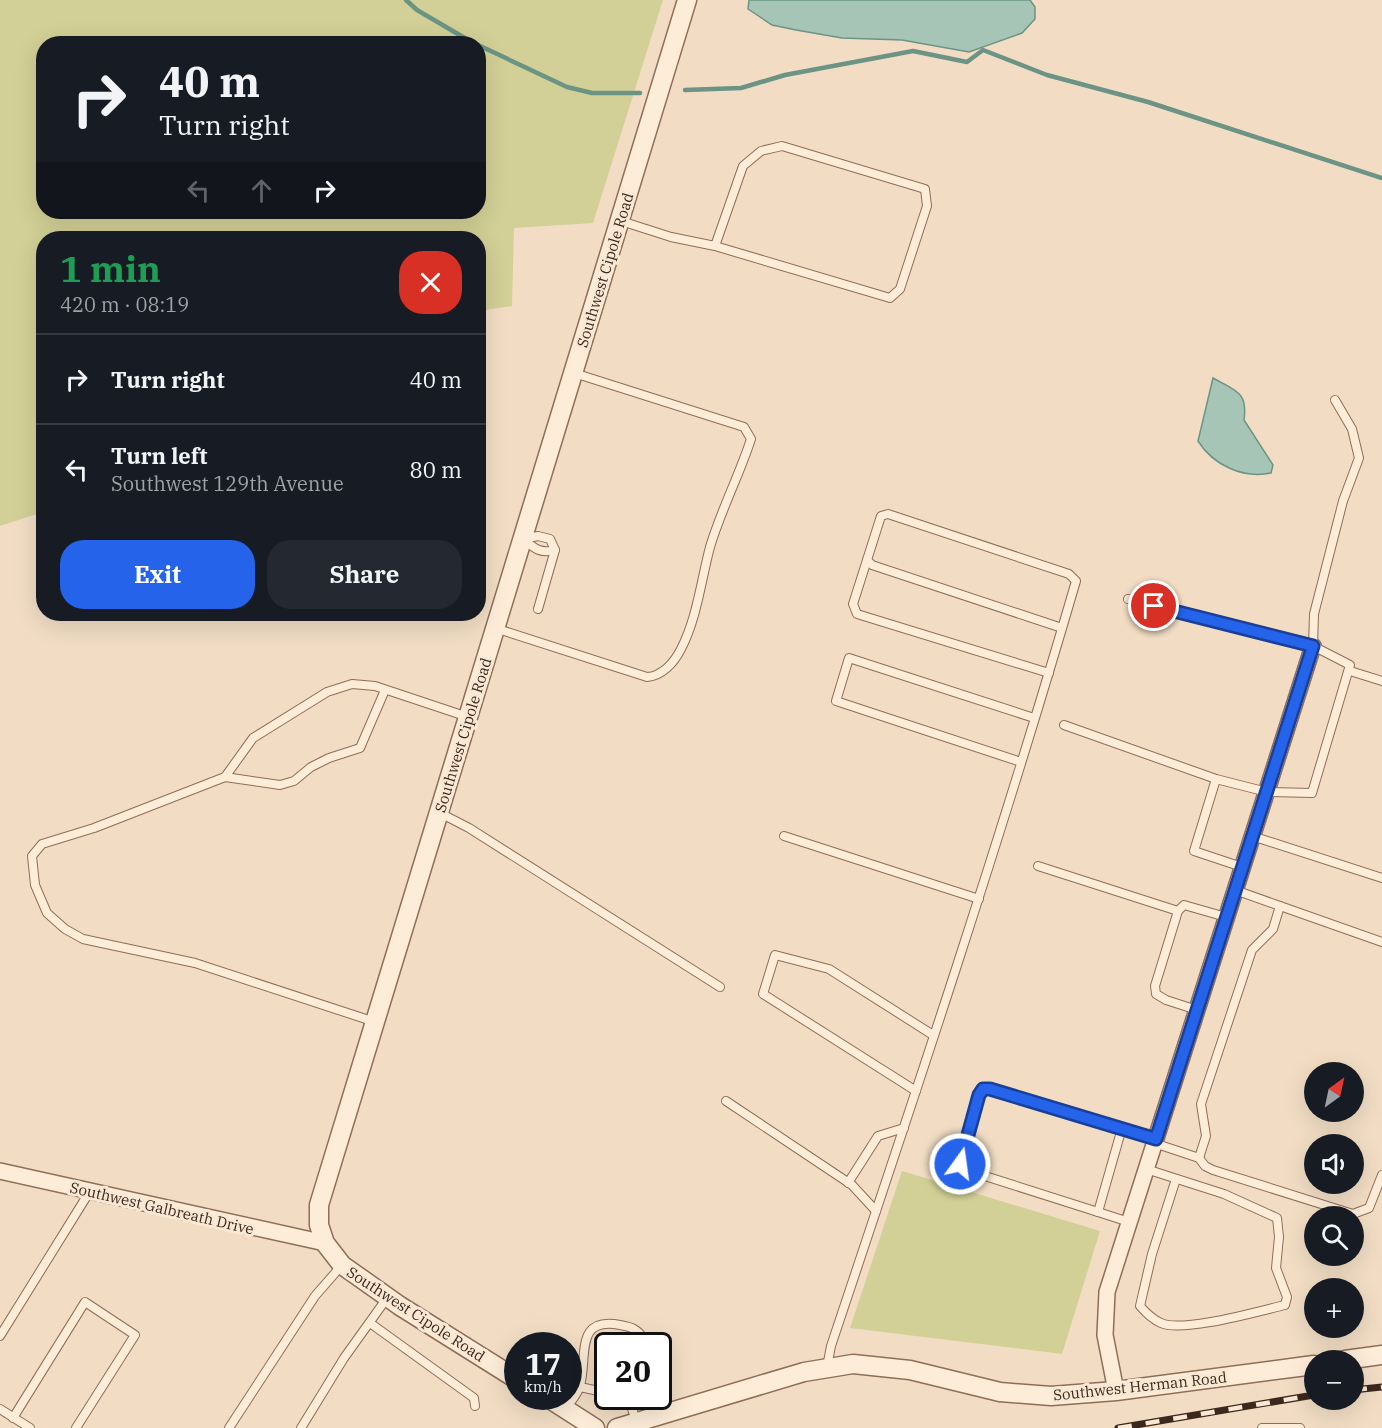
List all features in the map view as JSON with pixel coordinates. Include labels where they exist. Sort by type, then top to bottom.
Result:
[{"type":"street","name":"Southwest Cipole Road","points":[[504,1371],[387,1298],[342,1265],[325,1243],[319,1225],[322,1193],[687,0]]},
{"type":"street","points":[[1116,1391],[1109,1363],[1104,1315],[1107,1292],[1313,646]]},
{"type":"street","name":"Southwest Galbreath Drive","points":[[0,1171],[325,1243]]},
{"type":"street","points":[[1364,1357],[1382,1355]]},
{"type":"street","name":"Southwest Herman Road","points":[[617,1428],[827,1367],[869,1364],[910,1370],[1000,1392],[1052,1396],[1116,1391],[1304,1366]]},
{"type":"street","points":[[565,1410],[595,1428]]},
{"type":"lane","points":[[619,221],[671,237],[715,246],[890,298],[900,289],[927,206],[925,189],[782,146],[761,152],[743,166],[715,246]]},
{"type":"lane","points":[[495,628],[647,677],[656,677],[668,667],[680,651],[692,623],[711,546],[751,439],[744,427],[574,373]]},
{"type":"lane","points":[[1313,646],[1314,614],[1343,501],[1359,458],[1352,429],[1335,400]]},
{"type":"lane","points":[[827,1367],[831,1346],[979,899],[1049,673],[1076,581],[1069,574],[888,514],[881,516],[853,604],[857,614],[1049,673]]},
{"type":"lane","points":[[523,538],[538,536],[549,539],[555,550],[538,609]]},
{"type":"lane","points":[[523,538],[534,549],[546,552],[555,550]]},
{"type":"lane","points":[[867,560],[872,565],[1062,628]]},
{"type":"lane","points":[[1064,725],[1216,779],[1267,792],[1312,793],[1350,665],[1313,646],[1128,599]]},
{"type":"lane","points":[[1021,762],[836,701],[849,658],[1034,718]]},
{"type":"lane","points":[[1350,671],[1382,681]]},
{"type":"lane","points":[[225,777],[253,738],[327,692],[345,685],[360,683],[468,717]]},
{"type":"lane","points":[[375,1022],[195,963],[83,939],[65,929],[47,913],[35,885],[32,856],[42,844],[94,828],[225,777],[280,786],[294,781],[311,767],[329,758],[360,748],[385,690]]},
{"type":"lane","points":[[1216,779],[1194,851],[1242,867]]},
{"type":"lane","points":[[440,813],[469,828],[720,987]]},
{"type":"lane","points":[[784,836],[979,899]]},
{"type":"lane","points":[[1252,836],[1382,878]]},
{"type":"lane","points":[[1038,866],[1178,911]]},
{"type":"lane","points":[[1235,890],[1382,942]]},
{"type":"lane","points":[[1197,1010],[1166,1000],[1156,994],[1155,986],[1178,911],[1184,905],[1192,906],[1226,917]]},
{"type":"lane","points":[[1199,1158],[1206,1137],[1201,1104],[1252,950],[1273,929],[1280,906]]},
{"type":"lane","points":[[916,1091],[763,994],[775,955],[830,969],[933,1035]]},
{"type":"lane","points":[[1129,1222],[966,1170],[960,1164],[960,1157],[979,1095],[983,1089],[990,1089],[1122,1128],[1199,1158],[1213,1170],[1353,1214],[1369,1208],[1382,1175]]},
{"type":"lane","points":[[726,1101],[848,1183],[876,1211]]},
{"type":"lane","points":[[848,1183],[878,1136],[904,1128]]},
{"type":"lane","points":[[1098,1212],[1122,1128]]},
{"type":"lane","points":[[1146,1169],[1224,1194],[1277,1218],[1280,1237],[1276,1268],[1287,1297],[1285,1305],[1183,1325],[1163,1324],[1147,1315],[1140,1306],[1144,1284],[1176,1179]]},
{"type":"lane","points":[[0,1336],[90,1191]]},
{"type":"lane","points":[[229,1428],[315,1296],[342,1265]]},
{"type":"lane","points":[[301,1428],[344,1358],[387,1298]]},
{"type":"lane","points":[[13,1418],[85,1302],[135,1335],[76,1428]]},
{"type":"lane","points":[[370,1323],[474,1398],[476,1406]]},
{"type":"lane","points":[[582,1371],[586,1338],[591,1328],[598,1323],[633,1327],[638,1332]]},
{"type":"lane","points":[[0,1409],[30,1428]]},
{"type":"lane","points":[[632,1410],[636,1421]]},
{"type":"lane","points":[[1262,1428],[1300,1428]]},
{"type":"shaded area","points":[[0,0],[663,0],[593,223],[514,228],[512,306],[486,310],[486,231],[36,231],[36,514],[0,526]]},
{"type":"shaded area","points":[[749,0],[1030,0],[1035,7],[1035,19],[1022,33],[969,52],[902,40],[842,38],[772,25],[748,9]]},
{"type":"shaded area","points":[[1213,378],[1239,393],[1244,403],[1244,420],[1273,465],[1271,473],[1250,474],[1230,468],[1212,457],[1198,441]]},
{"type":"shaded area","points":[[902,1171],[1100,1231],[1062,1354],[850,1328]]},
{"type":"waterway","points":[[406,0],[417,10],[461,36]]},
{"type":"waterway","points":[[486,49],[567,87],[592,93],[640,93]]},
{"type":"waterway","points":[[685,90],[741,88],[785,75],[913,51],[967,62],[983,50],[1047,75],[1148,102],[1382,178]]},
{"type":"railway","points":[[1364,1389],[1382,1387]]},
{"type":"railway","points":[[1118,1428],[1304,1397]]},
{"type":"route","points":[[960,1164],[960,1157],[979,1095],[983,1089],[990,1089],[1156,1139],[1313,646],[1154,606]]}]
